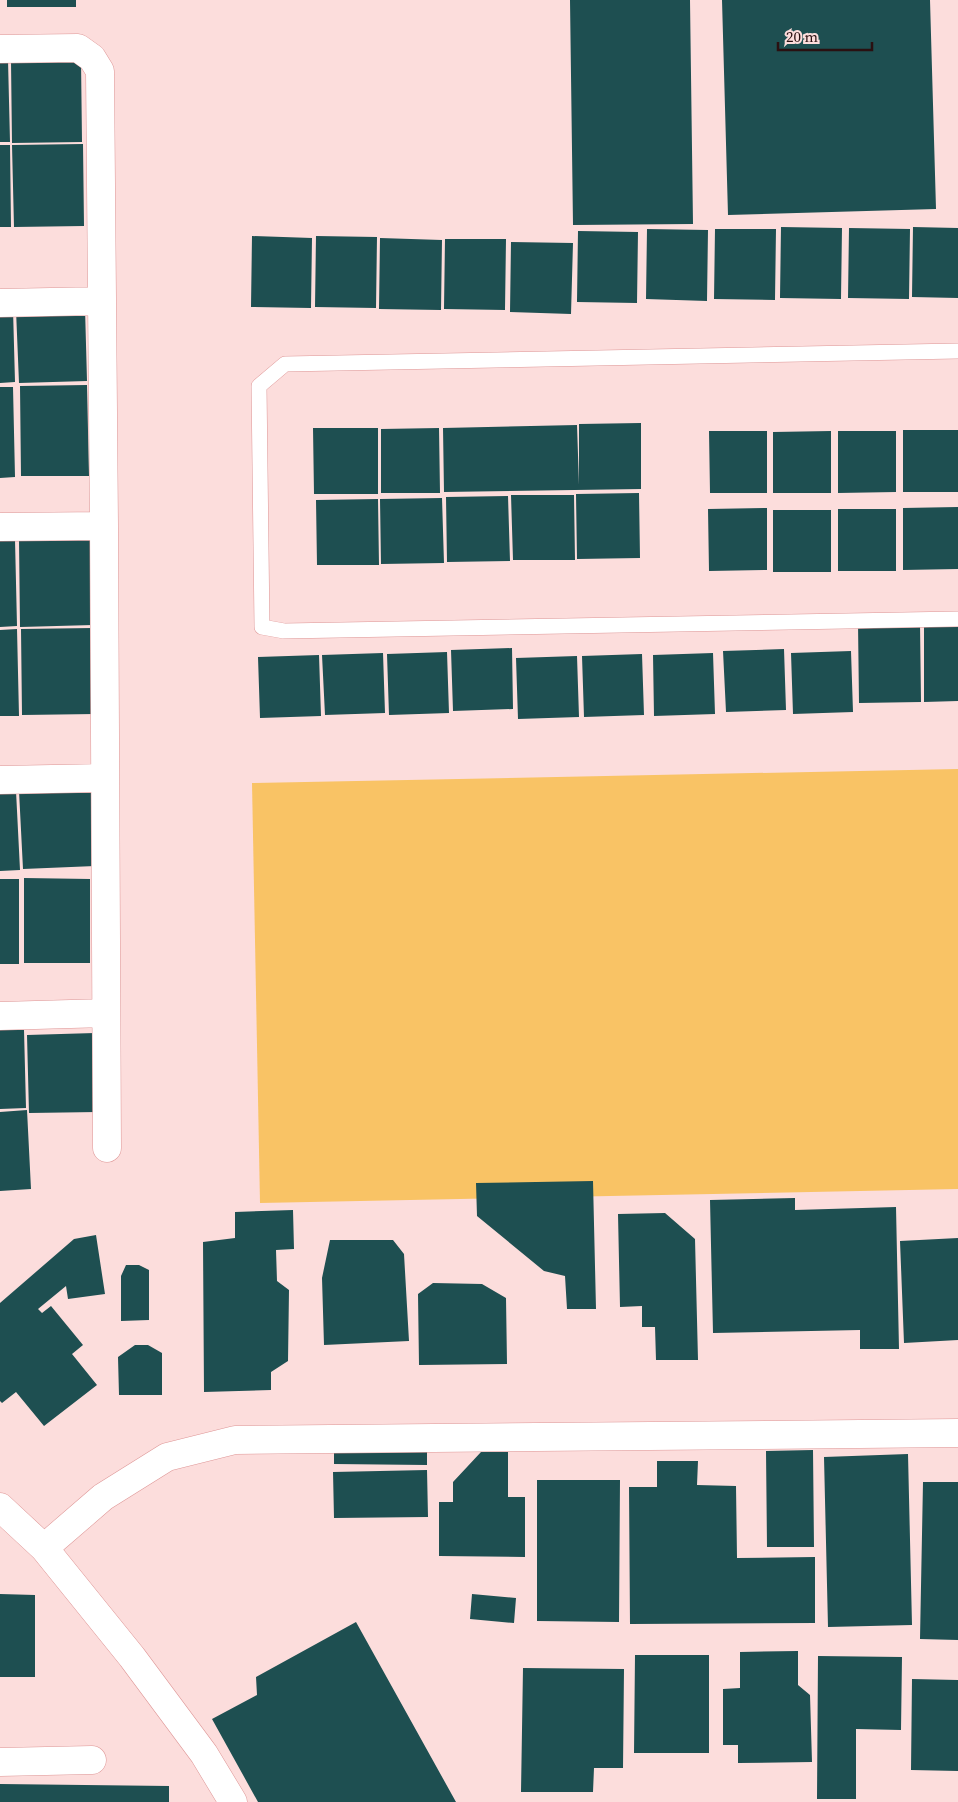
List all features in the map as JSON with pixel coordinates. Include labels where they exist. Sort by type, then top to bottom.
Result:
[{"type":"street","points":[[0,49],[78,48],[92,58],[100,71],[107,1148]]},
{"type":"street","points":[[0,303],[101,302]]},
{"type":"street","points":[[0,528],[104,526]]},
{"type":"street","points":[[0,780],[104,778]]},
{"type":"street","points":[[0,1016],[106,1013]]},
{"type":"street","points":[[44,1548],[103,1497],[167,1457],[235,1440],[958,1433]]},
{"type":"street","points":[[0,1507],[44,1548],[132,1657],[204,1754],[233,1802]]},
{"type":"street","points":[[0,1762],[92,1760]]},
{"type":"lane","points":[[958,351],[285,364],[259,386],[262,627],[284,632],[958,619]]},
{"type":"shaded area","points":[[958,769],[958,1189],[260,1203],[252,783]]},
{"type":"building","points":[[7,0],[76,0],[76,7],[7,7]]},
{"type":"building","points":[[570,0],[690,0],[693,224],[573,225]]},
{"type":"building","points":[[722,0],[930,0],[936,209],[728,215]]},
{"type":"building","points":[[0,60],[8,60],[10,142],[0,142]]},
{"type":"building","points":[[81,60],[82,142],[12,143],[11,61]]},
{"type":"building","points":[[83,144],[84,226],[14,227],[12,145]]},
{"type":"building","points":[[0,145],[10,145],[11,227],[0,227]]},
{"type":"building","points":[[781,227],[842,228],[841,299],[780,298]]},
{"type":"building","points":[[913,227],[958,228],[958,298],[912,297]]},
{"type":"building","points":[[849,228],[910,229],[909,299],[848,298]]},
{"type":"building","points":[[647,229],[708,230],[707,301],[646,299]]},
{"type":"building","points":[[715,229],[776,229],[775,300],[714,299]]},
{"type":"building","points":[[578,231],[638,232],[637,303],[577,302]]},
{"type":"building","points":[[252,236],[312,238],[311,308],[251,307]]},
{"type":"building","points":[[316,236],[377,237],[376,308],[315,307]]},
{"type":"building","points":[[380,238],[442,240],[441,310],[379,309]]},
{"type":"building","points":[[445,239],[506,239],[505,310],[444,309]]},
{"type":"building","points":[[511,242],[573,243],[571,314],[510,312]]},
{"type":"building","points":[[85,308],[87,381],[19,383],[16,310]]},
{"type":"building","points":[[13,309],[15,382],[0,383],[0,310]]},
{"type":"building","points":[[87,385],[89,476],[21,476],[20,386]]},
{"type":"building","points":[[0,387],[13,387],[15,477],[0,478]]},
{"type":"building","points":[[641,423],[641,489],[444,492],[443,428],[577,425],[579,485],[579,424]]},
{"type":"building","points":[[313,428],[378,428],[378,494],[314,494]]},
{"type":"building","points":[[439,428],[440,493],[381,493],[381,429]]},
{"type":"building","points":[[903,430],[958,430],[958,492],[903,492]]},
{"type":"building","points":[[709,431],[767,431],[767,493],[710,493]]},
{"type":"building","points":[[831,431],[831,493],[773,493],[773,432]]},
{"type":"building","points":[[838,431],[896,431],[896,492],[838,493]]},
{"type":"building","points":[[639,493],[640,558],[577,559],[576,494]]},
{"type":"building","points":[[511,495],[574,495],[575,560],[513,560]]},
{"type":"building","points":[[508,496],[510,561],[447,562],[446,497]]},
{"type":"building","points":[[442,498],[444,563],[381,564],[380,499]]},
{"type":"building","points":[[378,499],[379,565],[317,565],[316,500]]},
{"type":"building","points":[[958,507],[958,569],[903,570],[903,508]]},
{"type":"building","points":[[767,508],[767,570],[709,571],[708,509]]},
{"type":"building","points":[[838,509],[896,509],[896,571],[838,571]]},
{"type":"building","points":[[773,510],[831,510],[831,572],[773,572]]},
{"type":"building","points":[[91,539],[93,625],[20,627],[19,540]]},
{"type":"building","points":[[0,540],[15,540],[17,626],[0,627]]},
{"type":"building","points":[[924,622],[958,622],[958,701],[924,702]]},
{"type":"building","points":[[858,623],[920,623],[921,702],[859,703]]},
{"type":"building","points":[[93,628],[95,714],[22,715],[21,629]]},
{"type":"building","points":[[17,629],[19,716],[0,716],[0,630]]},
{"type":"building","points":[[512,648],[513,709],[453,711],[451,650]]},
{"type":"building","points":[[784,649],[786,710],[726,712],[723,651]]},
{"type":"building","points":[[851,651],[853,712],[793,714],[791,653]]},
{"type":"building","points":[[447,652],[449,713],[389,715],[387,654]]},
{"type":"building","points":[[383,653],[385,713],[325,715],[322,655]]},
{"type":"building","points":[[713,653],[715,714],[654,716],[653,655]]},
{"type":"building","points":[[642,654],[644,715],[584,717],[582,656]]},
{"type":"building","points":[[319,655],[321,716],[260,718],[258,657]]},
{"type":"building","points":[[577,656],[579,717],[518,719],[516,658]]},
{"type":"building","points":[[91,787],[95,866],[23,869],[19,791]]},
{"type":"building","points":[[16,791],[20,870],[0,871],[0,792]]},
{"type":"building","points":[[24,878],[90,879],[90,963],[24,963]]},
{"type":"building","points":[[0,879],[19,879],[19,964],[0,964]]},
{"type":"building","points":[[0,1030],[24,1030],[26,1108],[0,1109]]},
{"type":"building","points":[[95,1033],[97,1112],[29,1113],[27,1035]]},
{"type":"building","points":[[27,1110],[31,1189],[0,1191],[0,1112]]},
{"type":"building","points":[[593,1181],[596,1309],[567,1309],[565,1276],[544,1271],[477,1216],[476,1183]]},
{"type":"building","points":[[795,1198],[795,1210],[896,1207],[899,1349],[860,1349],[860,1330],[713,1333],[710,1200]]},
{"type":"building","points":[[293,1210],[294,1249],[276,1250],[277,1281],[289,1290],[288,1361],[271,1372],[271,1390],[204,1392],[203,1242],[235,1238],[235,1212]]},
{"type":"building","points":[[665,1213],[695,1239],[698,1360],[656,1360],[655,1327],[642,1327],[642,1306],[620,1307],[618,1214]]},
{"type":"building","points":[[96,1235],[105,1294],[68,1299],[66,1286],[38,1309],[42,1313],[51,1306],[83,1345],[72,1354],[97,1385],[44,1426],[16,1392],[2,1403],[0,1401],[0,1303],[74,1239]]},
{"type":"building","points":[[958,1238],[958,1340],[904,1343],[900,1241]]},
{"type":"building","points":[[330,1240],[393,1240],[404,1254],[409,1341],[324,1345],[322,1278]]},
{"type":"building","points":[[126,1265],[139,1265],[149,1270],[149,1320],[121,1321],[121,1276]]},
{"type":"building","points":[[433,1283],[482,1284],[506,1298],[507,1364],[419,1365],[418,1294]]},
{"type":"building","points":[[135,1345],[148,1345],[162,1353],[162,1395],[119,1395],[118,1357]]},
{"type":"building","points":[[334,1442],[427,1443],[427,1465],[334,1464]]},
{"type":"building","points":[[813,1450],[814,1547],[767,1547],[766,1451]]},
{"type":"building","points":[[481,1452],[508,1452],[508,1497],[525,1497],[525,1557],[439,1556],[439,1502],[453,1502],[453,1482]]},
{"type":"building","points":[[908,1454],[912,1625],[828,1627],[824,1457]]},
{"type":"building","points":[[657,1461],[698,1461],[697,1485],[736,1486],[737,1558],[815,1557],[815,1623],[630,1624],[629,1487],[657,1487]]},
{"type":"building","points":[[427,1470],[428,1517],[334,1518],[333,1472]]},
{"type":"building","points":[[537,1480],[620,1480],[619,1622],[537,1621]]},
{"type":"building","points":[[923,1482],[958,1482],[958,1640],[920,1639]]},
{"type":"building","points":[[0,1594],[35,1595],[35,1677],[0,1677]]},
{"type":"building","points":[[472,1594],[516,1598],[514,1623],[470,1619]]},
{"type":"building","points":[[356,1622],[456,1802],[258,1802],[212,1719],[257,1695],[256,1677]]},
{"type":"building","points":[[798,1651],[798,1685],[810,1695],[812,1762],[738,1763],[738,1745],[723,1745],[723,1689],[740,1688],[740,1652]]},
{"type":"building","points":[[635,1655],[709,1655],[709,1753],[634,1753]]},
{"type":"building","points":[[818,1656],[902,1657],[901,1730],[856,1729],[856,1799],[817,1799]]},
{"type":"building","points":[[523,1668],[624,1669],[623,1768],[594,1768],[593,1792],[521,1792]]},
{"type":"building","points":[[912,1679],[958,1680],[958,1771],[911,1770]]},
{"type":"building","points":[[0,1784],[169,1786],[169,1802],[0,1802]]}]
